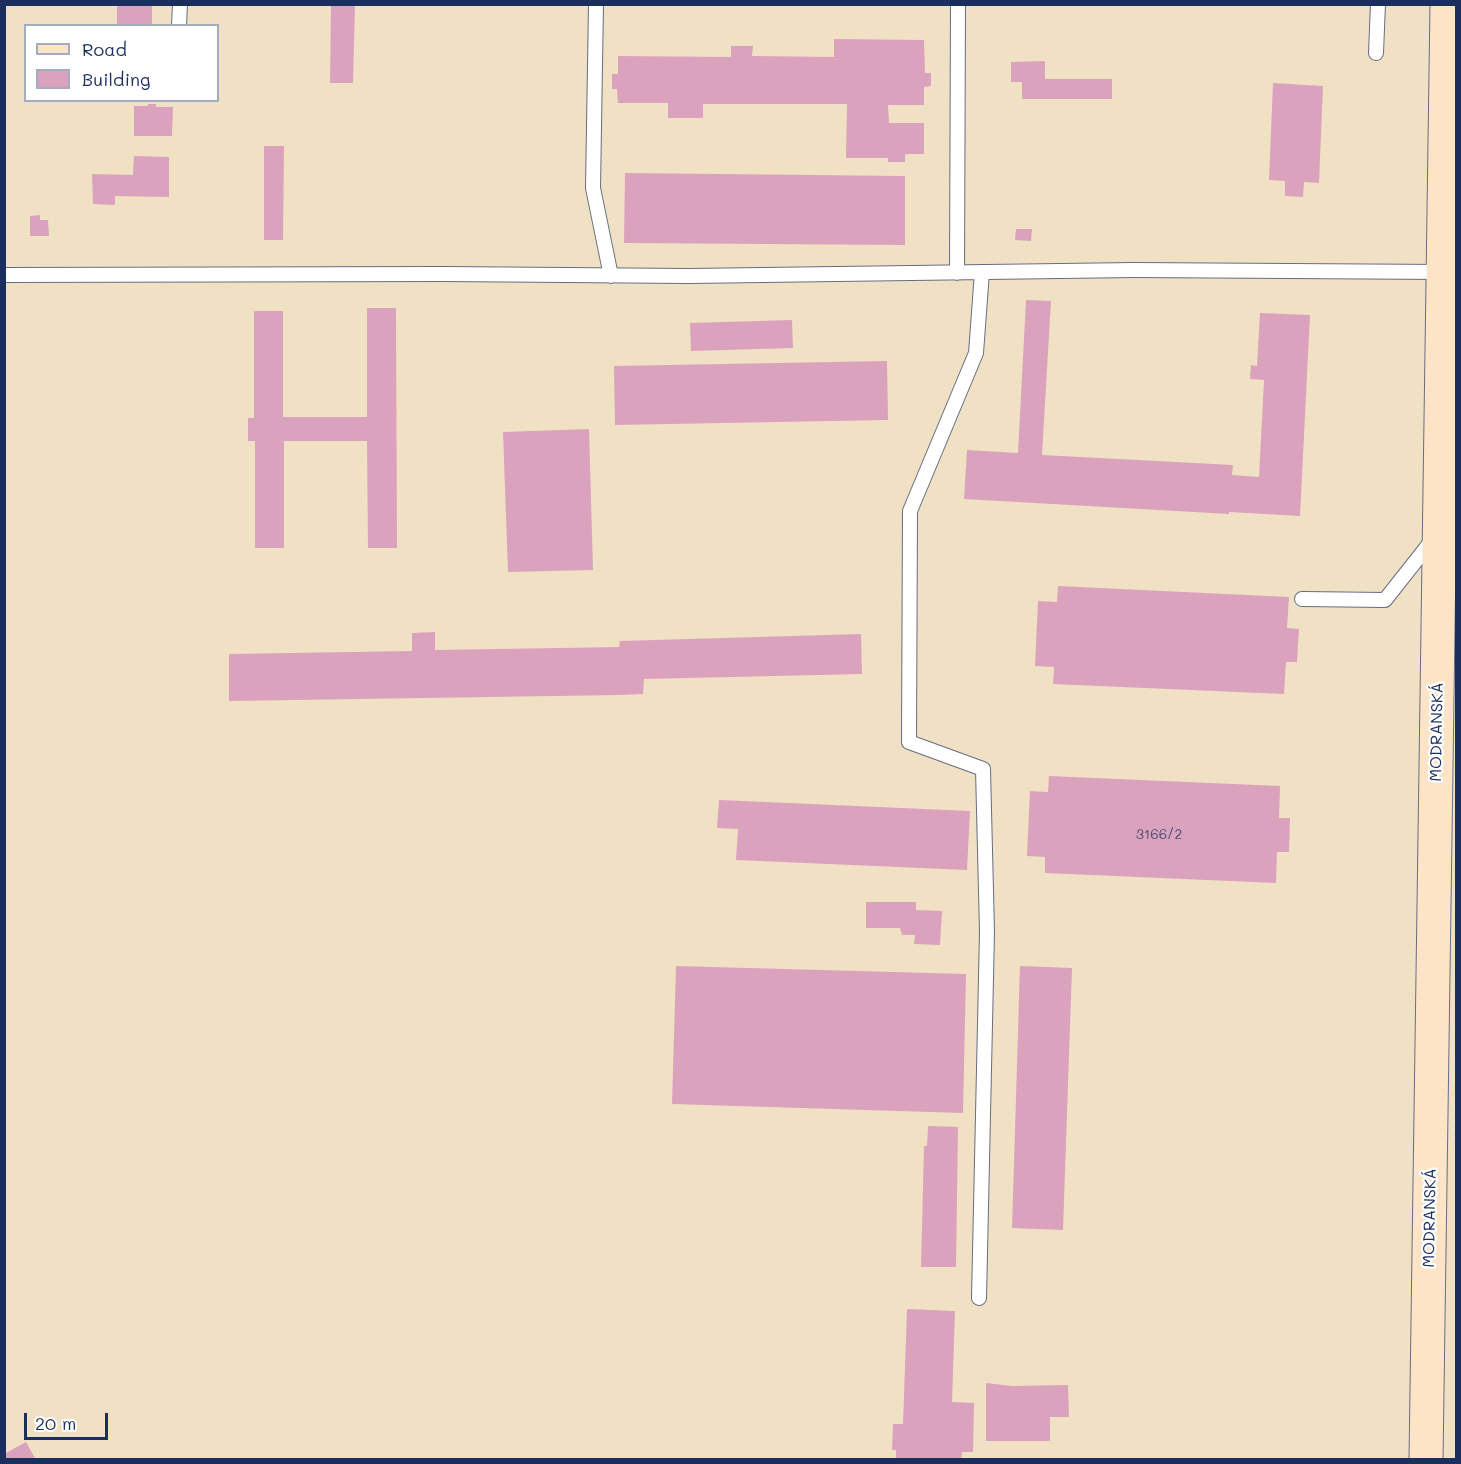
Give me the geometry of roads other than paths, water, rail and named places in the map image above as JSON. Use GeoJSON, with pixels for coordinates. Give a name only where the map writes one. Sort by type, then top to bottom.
{"type":"FeatureCollection","features":[{"type":"Feature","properties":{"kind":"main road","name":"MODRANSKÁ"},"geometry":{"type":"LineString","coordinates":[[1426,1460],[1448,521],[1450,273],[1447,4]]}},
{"type":"Feature","properties":{"kind":"lane"},"geometry":{"type":"LineString","coordinates":[[179,24],[180,4]]}},
{"type":"Feature","properties":{"kind":"lane"},"geometry":{"type":"LineString","coordinates":[[596,4],[593,188],[611,276]]}},
{"type":"Feature","properties":{"kind":"lane"},"geometry":{"type":"LineString","coordinates":[[957,273],[958,4]]}},
{"type":"Feature","properties":{"kind":"lane"},"geometry":{"type":"LineString","coordinates":[[1376,53],[1378,4]]}},
{"type":"Feature","properties":{"kind":"lane"},"geometry":{"type":"LineString","coordinates":[[4,275],[688,276],[1145,270],[1450,273]]}},
{"type":"Feature","properties":{"kind":"lane"},"geometry":{"type":"LineString","coordinates":[[979,1298],[987,932],[983,769],[909,742],[910,511],[976,353],[982,272]]}},
{"type":"Feature","properties":{"kind":"lane"},"geometry":{"type":"LineString","coordinates":[[1302,599],[1385,600],[1448,521]]}}]}
